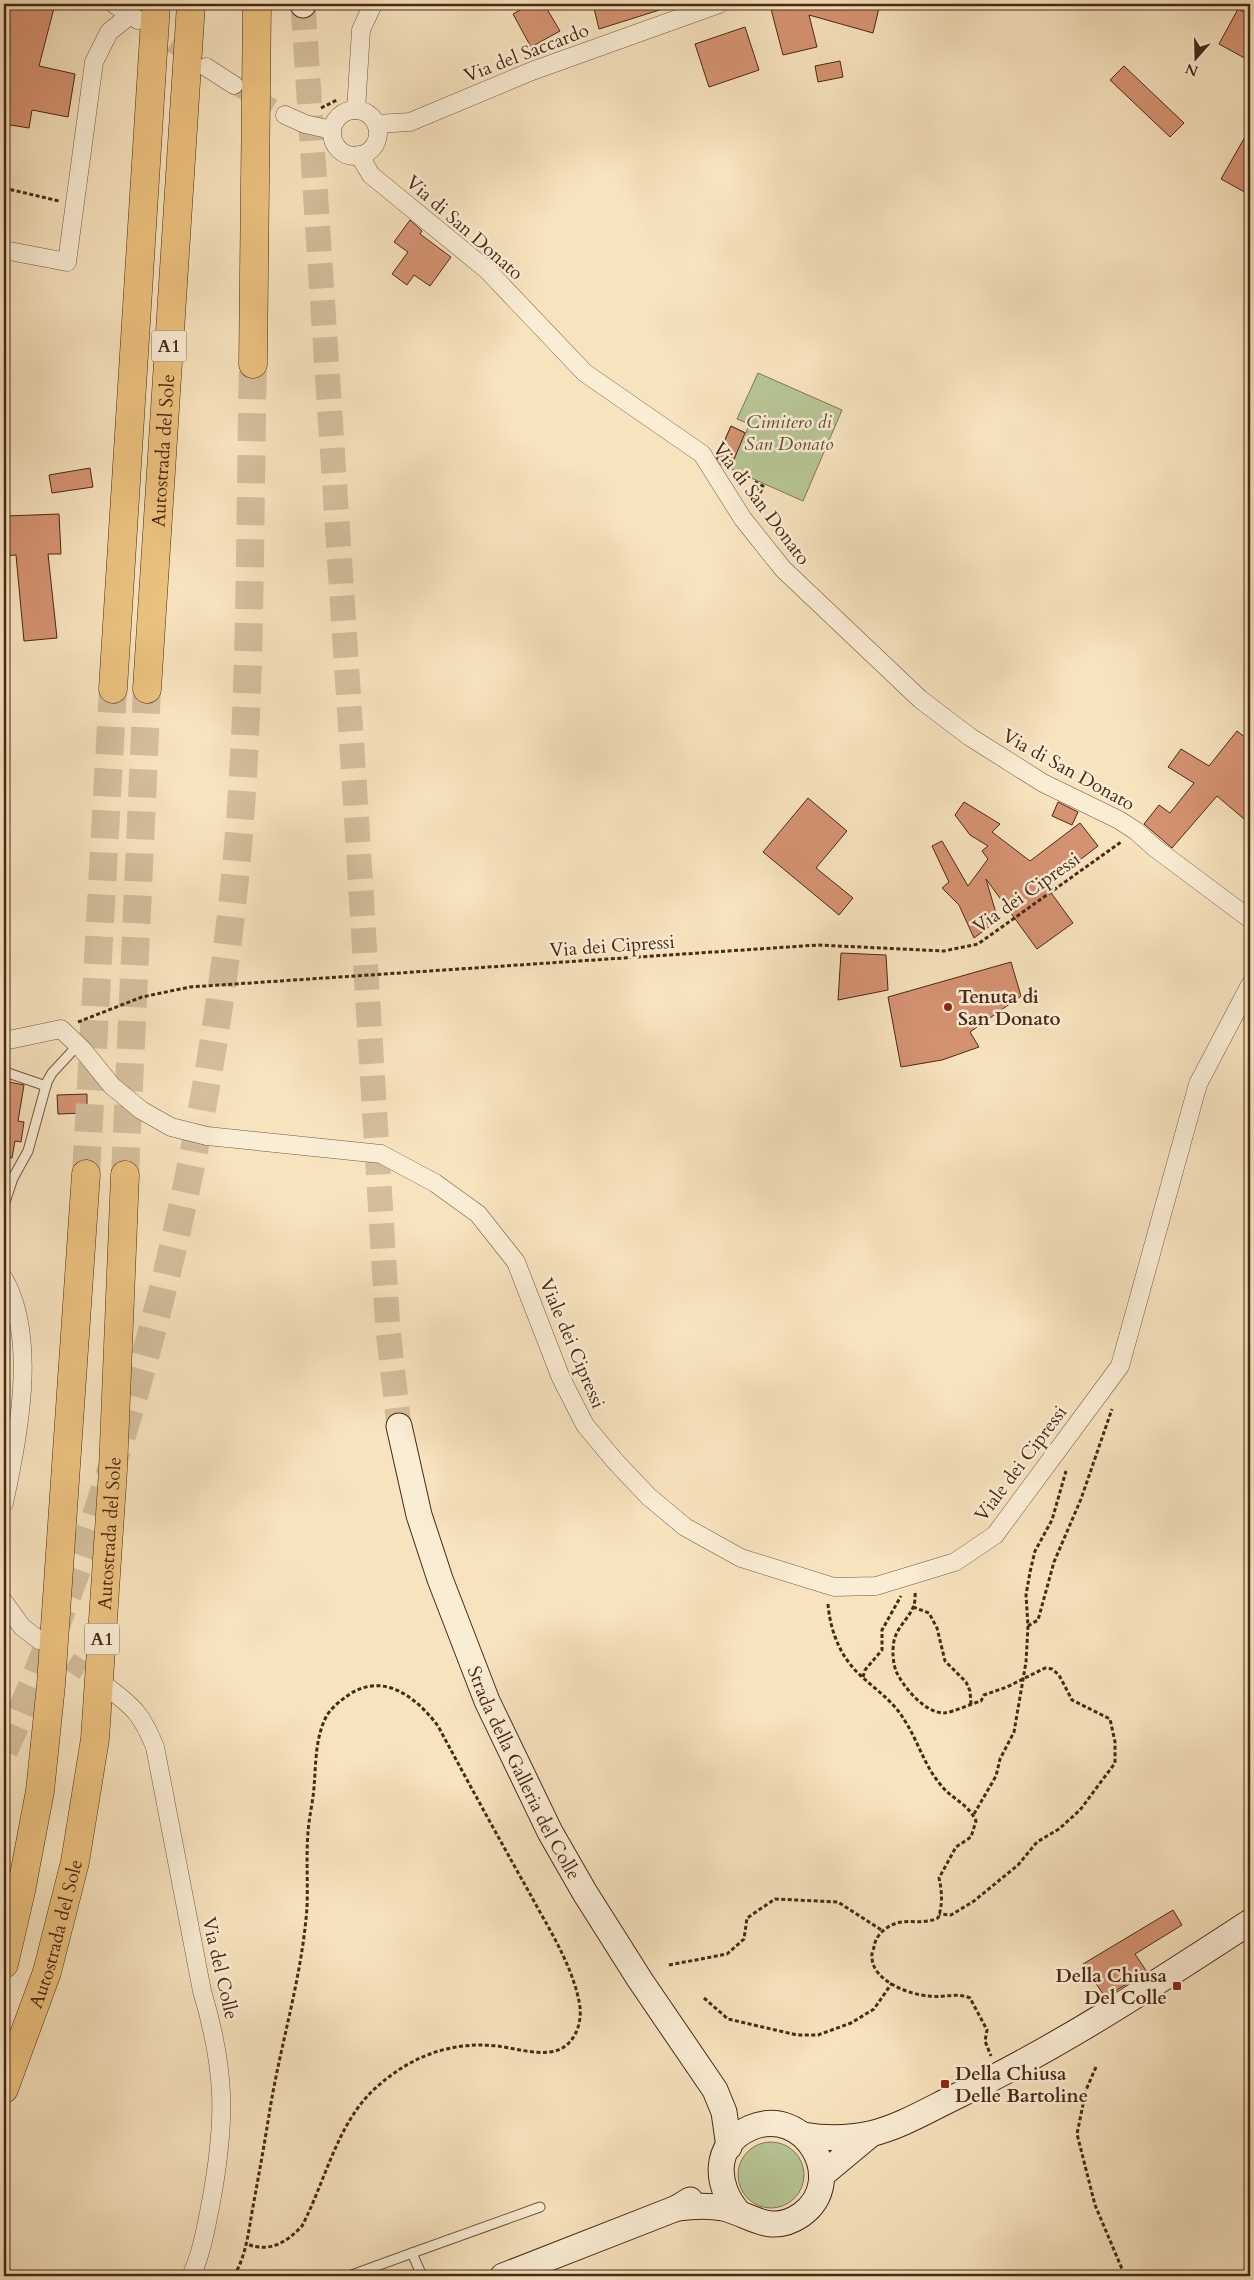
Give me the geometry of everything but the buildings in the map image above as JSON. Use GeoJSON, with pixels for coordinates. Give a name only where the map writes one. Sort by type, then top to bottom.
{"type":"FeatureCollection","features":[{"type":"Feature","properties":{"kind":"highway","name":"Autostrada del Sole"},"geometry":{"type":"LineString","coordinates":[[147,689],[191,4]]}},
{"type":"Feature","properties":{"kind":"highway"},"geometry":{"type":"LineString","coordinates":[[253,364],[257,4]]}},
{"type":"Feature","properties":{"kind":"highway","name":"Autostrada del Sole"},"geometry":{"type":"LineString","coordinates":[[113,689],[142,13]]}},
{"type":"Feature","properties":{"kind":"highway"},"geometry":{"type":"LineString","coordinates":[[4,1964],[21,1891],[40,1792],[46,1733],[86,1174]]}},
{"type":"Feature","properties":{"kind":"highway","name":"Autostrada del Sole"},"geometry":{"type":"LineString","coordinates":[[4,2089],[47,1972],[75,1862],[95,1739],[113,1470],[125,1175]]}},
{"type":"Feature","properties":{"kind":"main road","name":"Strada della Galleria del Colle"},"geometry":{"type":"LineString","coordinates":[[399,1426],[419,1515],[440,1579],[487,1701],[520,1772],[585,1893],[640,1980],[715,2090],[723,2108],[729,2147]]}},
{"type":"Feature","properties":{"kind":"main road"},"geometry":{"type":"LineString","coordinates":[[739,2213],[729,2202],[723,2190],[721,2176],[722,2161],[729,2147],[742,2133],[750,2128],[771,2124],[793,2129],[803,2135],[824,2139],[872,2134],[907,2120],[996,2078],[1146,1990],[1250,1922]]}},
{"type":"Feature","properties":{"kind":"main road","name":"Strada della Galleria del Colle"},"geometry":{"type":"LineString","coordinates":[[715,2090],[741,2110],[771,2124]]}},
{"type":"Feature","properties":{"kind":"main road"},"geometry":{"type":"LineString","coordinates":[[822,2175],[872,2134]]}},
{"type":"Feature","properties":{"kind":"main road"},"geometry":{"type":"LineString","coordinates":[[677,2208],[700,2206],[721,2208],[739,2213],[757,2223],[768,2224],[790,2221],[810,2206],[819,2190],[822,2175],[817,2153],[803,2135]]}},
{"type":"Feature","properties":{"kind":"main road"},"geometry":{"type":"LineString","coordinates":[[503,2276],[532,2271],[677,2208],[700,2194],[721,2176]]}},
{"type":"Feature","properties":{"kind":"street"},"geometry":{"type":"LineString","coordinates":[[114,4],[142,13]]}},
{"type":"Feature","properties":{"kind":"street"},"geometry":{"type":"LineString","coordinates":[[356,110],[361,30],[373,4]]}},
{"type":"Feature","properties":{"kind":"street","name":"Via del Saccardo"},"geometry":{"type":"LineString","coordinates":[[376,124],[410,122],[532,71],[719,4]]}},
{"type":"Feature","properties":{"kind":"street"},"geometry":{"type":"LineString","coordinates":[[4,250],[67,262],[94,62],[109,32],[142,13]]}},
{"type":"Feature","properties":{"kind":"street"},"geometry":{"type":"LineString","coordinates":[[206,67],[234,85]]}},
{"type":"Feature","properties":{"kind":"street"},"geometry":{"type":"LineString","coordinates":[[356,110],[368,114],[376,124],[375,143],[366,153],[359,155],[348,154],[341,151],[336,145],[332,130],[334,124],[343,114],[356,110]]}},
{"type":"Feature","properties":{"kind":"street"},"geometry":{"type":"LineString","coordinates":[[285,115],[305,124],[332,130]]}},
{"type":"Feature","properties":{"kind":"street","name":"Via di San Donato"},"geometry":{"type":"LineString","coordinates":[[359,155],[371,175],[487,270],[586,373],[702,454],[743,519],[783,569],[920,700],[970,737],[1043,783],[1119,820],[1136,831],[1155,848],[1250,919]]}},
{"type":"Feature","properties":{"kind":"street","name":"Viale dei Cipressi"},"geometry":{"type":"LineString","coordinates":[[61,1029],[78,1045],[112,1086],[141,1110],[171,1127],[207,1136],[381,1154],[435,1183],[478,1214],[516,1262],[561,1378],[585,1424],[614,1462],[648,1496],[685,1527],[741,1558],[828,1586],[876,1586],[955,1562],[995,1535],[1120,1366],[1198,1084],[1250,985]]}},
{"type":"Feature","properties":{"kind":"street"},"geometry":{"type":"LineString","coordinates":[[4,1041],[61,1029]]}},
{"type":"Feature","properties":{"kind":"street"},"geometry":{"type":"LineString","coordinates":[[4,1279],[21,1344],[21,1384],[13,1460],[4,1503]]}},
{"type":"Feature","properties":{"kind":"street"},"geometry":{"type":"LineString","coordinates":[[4,1602],[22,1627],[39,1640]]}},
{"type":"Feature","properties":{"kind":"street","name":"Via del Colle"},"geometry":{"type":"LineString","coordinates":[[107,1687],[126,1702],[144,1721],[155,1747],[202,1991],[213,2029],[220,2067],[223,2106],[220,2149],[206,2230],[197,2264],[191,2276]]}},
{"type":"Feature","properties":{"kind":"lane"},"geometry":{"type":"LineString","coordinates":[[4,1205],[13,1178],[28,1151],[46,1086],[52,1073],[78,1045]]}},
{"type":"Feature","properties":{"kind":"lane"},"geometry":{"type":"LineString","coordinates":[[8,1072],[46,1086]]}},
{"type":"Feature","properties":{"kind":"lane"},"geometry":{"type":"LineString","coordinates":[[349,2276],[540,2207]]}},
{"type":"Feature","properties":{"kind":"lane"},"geometry":{"type":"LineString","coordinates":[[412,2253],[422,2276]]}},
{"type":"Feature","properties":{"kind":"path"},"geometry":{"type":"LineString","coordinates":[[285,115],[312,112],[336,102],[339,98]]}},
{"type":"Feature","properties":{"kind":"path"},"geometry":{"type":"LineString","coordinates":[[4,188],[76,206]]}},
{"type":"Feature","properties":{"kind":"path","name":"Via dei Cipressi"},"geometry":{"type":"LineString","coordinates":[[61,1029],[142,998],[190,987],[818,945],[944,951],[978,944],[1136,831]]}},
{"type":"Feature","properties":{"kind":"path"},"geometry":{"type":"LineString","coordinates":[[1028,1626],[1038,1620],[1054,1562],[1080,1499],[1113,1406]]}},
{"type":"Feature","properties":{"kind":"path"},"geometry":{"type":"LineString","coordinates":[[974,1815],[996,1776],[1000,1759],[1014,1732],[1023,1679],[1028,1626],[1026,1595],[1035,1551],[1052,1520],[1071,1456],[1062,1445]]}},
{"type":"Feature","properties":{"kind":"path"},"geometry":{"type":"LineString","coordinates":[[863,1677],[865,1670],[882,1650],[882,1630],[901,1597],[907,1577]]}},
{"type":"Feature","properties":{"kind":"path"},"geometry":{"type":"LineString","coordinates":[[907,1577],[916,1601],[894,1640],[893,1655],[895,1669],[919,1700],[935,1712],[954,1712],[964,1705],[981,1701],[984,1695],[1045,1668],[1052,1669],[1058,1675],[1072,1700],[1110,1719],[1115,1742],[1115,1763],[1080,1810],[1059,1829],[1037,1842],[1018,1865],[958,1912],[951,1915],[939,1914]]}},
{"type":"Feature","properties":{"kind":"path"},"geometry":{"type":"LineString","coordinates":[[828,1586],[829,1620],[835,1638],[847,1660],[894,1705],[906,1722],[923,1758],[941,1786],[971,1809],[976,1821],[971,1837],[956,1847],[939,1878],[942,1889],[938,1918],[927,1923],[904,1922],[891,1925],[882,1931],[874,1942],[871,1959],[878,1974],[892,1984],[913,1993],[929,1996],[959,1994],[970,1998],[987,2030],[985,2041],[991,2052],[991,2063]]}},
{"type":"Feature","properties":{"kind":"path"},"geometry":{"type":"LineString","coordinates":[[913,1607],[929,1613],[937,1628],[944,1661],[966,1682],[970,1691],[971,1704]]}},
{"type":"Feature","properties":{"kind":"path"},"geometry":{"type":"LineString","coordinates":[[234,2276],[242,2262],[247,2244],[269,2114],[300,1966],[307,1907],[308,1831],[314,1789],[316,1752],[326,1716],[338,1702],[355,1690],[372,1686],[391,1686],[408,1694],[419,1703],[438,1726],[552,1934],[574,1978],[580,2003],[576,2033],[566,2046],[549,2052],[495,2046],[456,2046],[420,2057],[378,2085],[352,2116],[302,2226],[289,2240],[272,2248],[256,2248],[247,2244]]}},
{"type":"Feature","properties":{"kind":"path"},"geometry":{"type":"LineString","coordinates":[[670,1965],[727,1954],[744,1939],[747,1918],[776,1899],[838,1902],[882,1931]]}},
{"type":"Feature","properties":{"kind":"path"},"geometry":{"type":"LineString","coordinates":[[704,1998],[728,2019],[797,2035],[818,2035],[851,2023],[874,2008],[892,1984]]}},
{"type":"Feature","properties":{"kind":"path"},"geometry":{"type":"LineString","coordinates":[[1096,2067],[1086,2090],[1077,2134],[1095,2205],[1125,2276]]}},
{"type":"Feature","properties":{"kind":"green space","name":"Cimitero di San Donato"},"geometry":{"type":"Polygon","coordinates":[[[758,373],[842,410],[803,501],[715,462],[731,426],[746,433],[749,424],[737,419],[758,373]]]}},
{"type":"Feature","properties":{"kind":"green space"},"geometry":{"type":"Polygon","coordinates":[[[771,2142],[784,2145],[794,2152],[801,2162],[804,2175],[801,2188],[794,2198],[784,2205],[771,2208],[758,2205],[748,2198],[741,2188],[738,2175],[741,2162],[748,2152],[758,2145],[771,2142]]]}},
{"type":"Feature","properties":{"kind":"tunnel"},"geometry":{"type":"LineString","coordinates":[[303,5],[388,1330],[399,1426]]}},
{"type":"Feature","properties":{"kind":"tunnel"},"geometry":{"type":"LineString","coordinates":[[149,28],[194,58]]}},
{"type":"Feature","properties":{"kind":"tunnel"},"geometry":{"type":"LineString","coordinates":[[234,85],[285,115]]}},
{"type":"Feature","properties":{"kind":"tunnel"},"geometry":{"type":"LineString","coordinates":[[4,1751],[48,1646],[88,1540],[123,1432],[154,1324],[181,1214],[203,1103],[221,991],[235,878],[240,814],[249,621],[253,364]]}},
{"type":"Feature","properties":{"kind":"tunnel"},"geometry":{"type":"LineString","coordinates":[[86,1174],[113,689]]}},
{"type":"Feature","properties":{"kind":"tunnel"},"geometry":{"type":"LineString","coordinates":[[125,1175],[147,689]]}},
{"type":"Feature","properties":{"kind":"tunnel"},"geometry":{"type":"LineString","coordinates":[[47,1646],[104,1685]]}},
{"type":"Feature","properties":{"kind":"place","name":"Tenuta di San Donato"},"geometry":{"type":"Point","coordinates":[948,1007]}},
{"type":"Feature","properties":{"kind":"place","name":"Della Chiusa Del Colle"},"geometry":{"type":"Point","coordinates":[1177,1986]}},
{"type":"Feature","properties":{"kind":"place","name":"Della Chiusa Delle Bartoline"},"geometry":{"type":"Point","coordinates":[945,2084]}}]}
